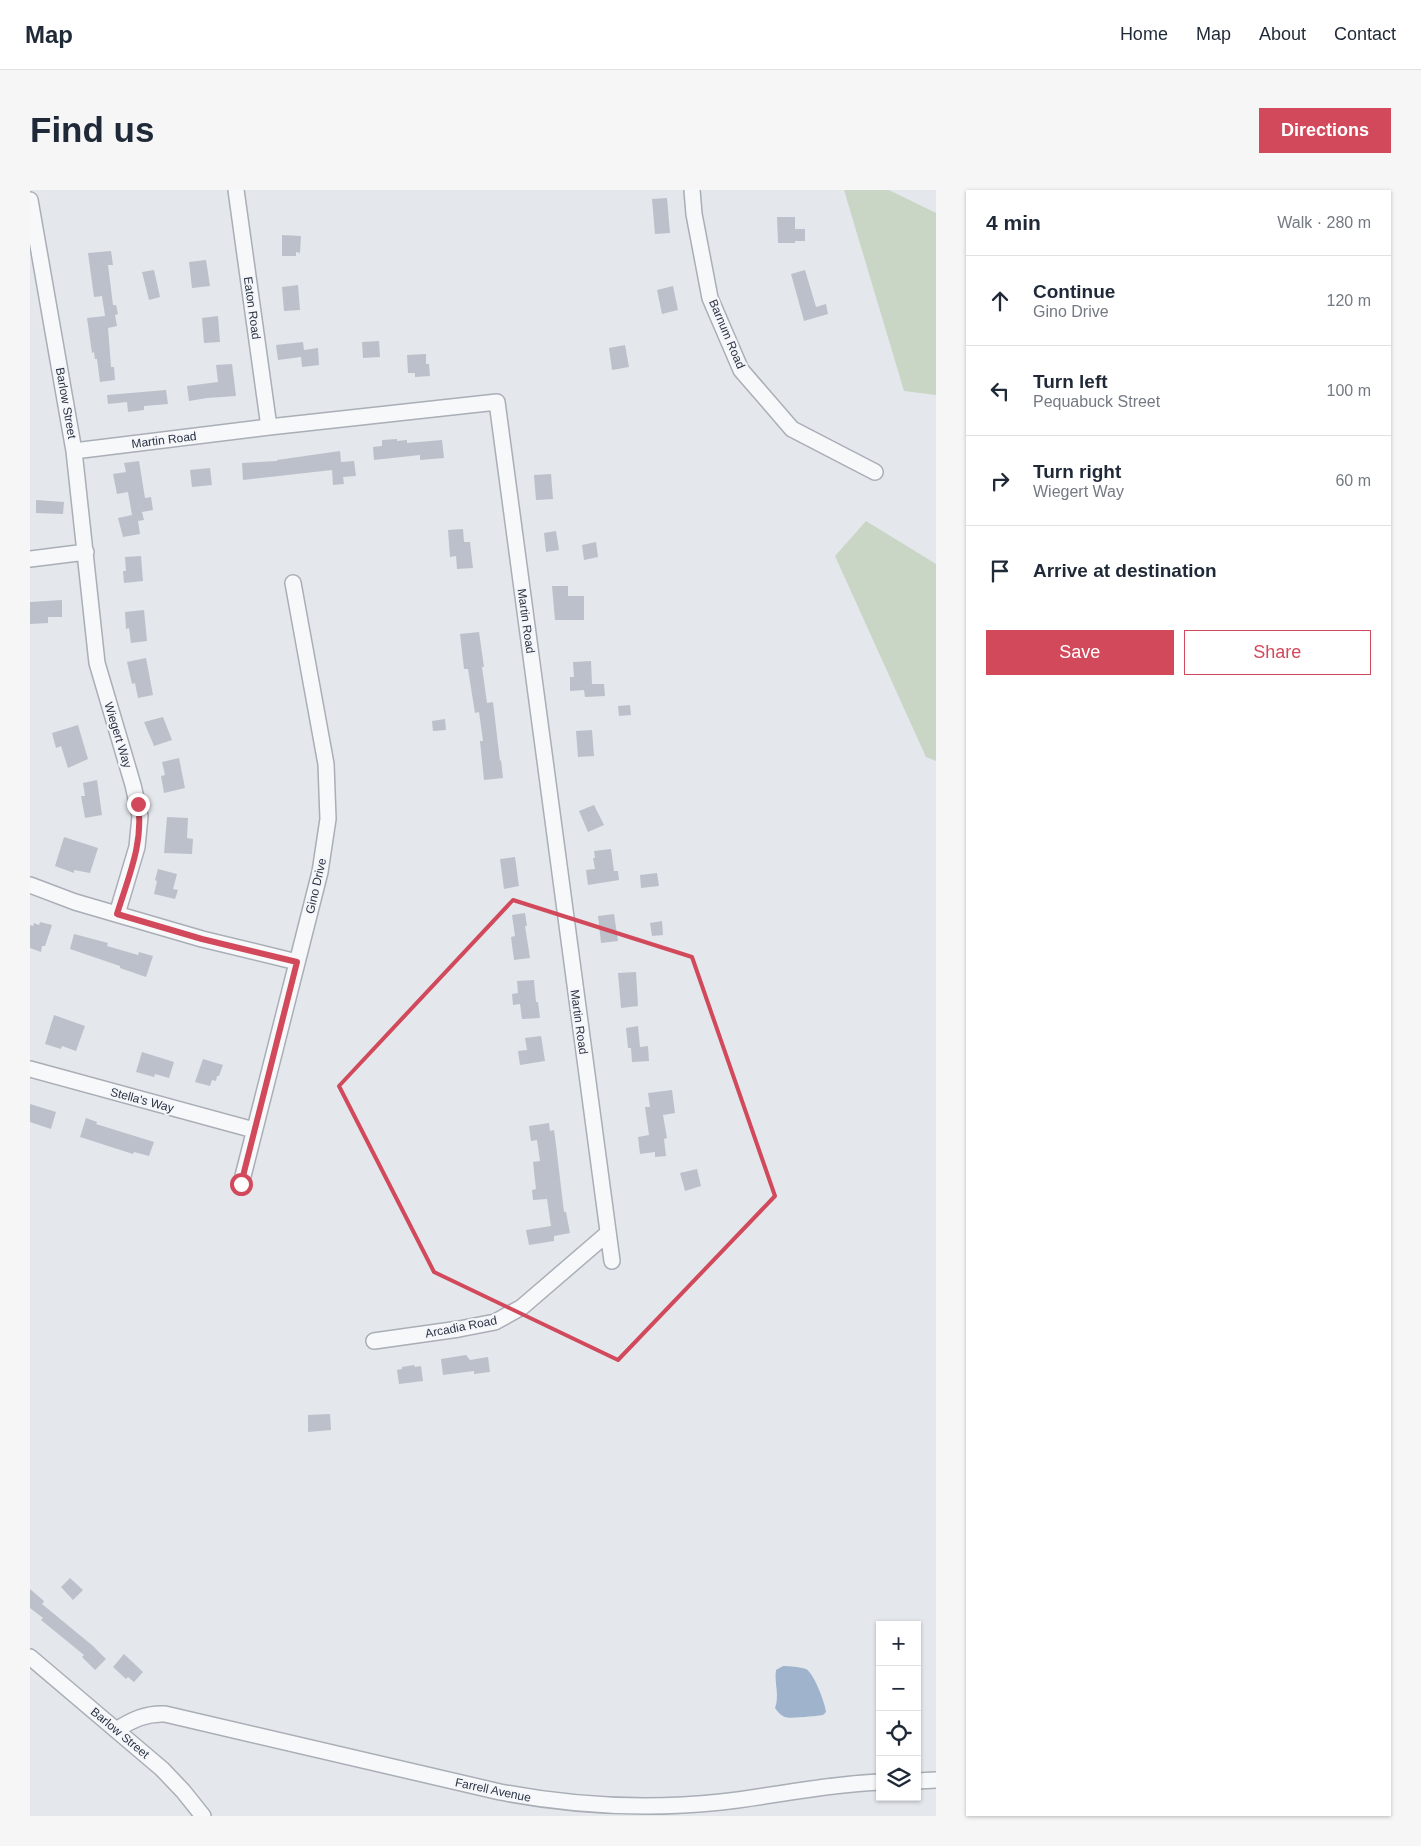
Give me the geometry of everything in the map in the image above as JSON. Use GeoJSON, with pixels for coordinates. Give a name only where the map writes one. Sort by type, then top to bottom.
{"type":"FeatureCollection","features":[{"type":"Feature","properties":{"kind":"street","name":"Eaton Road"},"geometry":{"type":"LineString","coordinates":[[236,190],[269,427]]}},
{"type":"Feature","properties":{"kind":"street","name":"Barnum Road"},"geometry":{"type":"LineString","coordinates":[[692,190],[694,214],[710,298],[741,370],[792,429],[875,472]]}},
{"type":"Feature","properties":{"kind":"street","name":"Barlow Street"},"geometry":{"type":"LineString","coordinates":[[30,200],[74,451],[86,552]]}},
{"type":"Feature","properties":{"kind":"street","name":"Martin Road"},"geometry":{"type":"LineString","coordinates":[[74,451],[497,402],[612,1261]]}},
{"type":"Feature","properties":{"kind":"street"},"geometry":{"type":"LineString","coordinates":[[30,559],[86,552]]}},
{"type":"Feature","properties":{"kind":"street","name":"Wiegert Way"},"geometry":{"type":"LineString","coordinates":[[86,552],[97,663],[133,785],[140,816],[137,847],[117,914]]}},
{"type":"Feature","properties":{"kind":"street","name":"Gino Drive"},"geometry":{"type":"LineString","coordinates":[[241,1184],[320,872],[328,820],[326,764],[293,583]]}},
{"type":"Feature","properties":{"kind":"street"},"geometry":{"type":"LineString","coordinates":[[30,885],[75,902],[202,939],[297,962]]}},
{"type":"Feature","properties":{"kind":"street","name":"Stella's Way"},"geometry":{"type":"LineString","coordinates":[[30,1070],[254,1130]]}},
{"type":"Feature","properties":{"kind":"street","name":"Arcadia Road"},"geometry":{"type":"LineString","coordinates":[[374,1341],[495,1322],[522,1306],[608,1233]]}},
{"type":"Feature","properties":{"kind":"street","name":"Barlow Street"},"geometry":{"type":"LineString","coordinates":[[30,1657],[162,1769],[202,1816]]}},
{"type":"Feature","properties":{"kind":"street","name":"Farrell Avenue"},"geometry":{"type":"LineString","coordinates":[[116,1730],[138,1718],[151,1714],[165,1714],[500,1792],[592,1805],[691,1805],[876,1782]]}},
{"type":"Feature","properties":{"kind":"street"},"geometry":{"type":"LineString","coordinates":[[921,1781],[936,1780]]}},
{"type":"Feature","properties":{"kind":"highlighted area"},"geometry":{"type":"Polygon","coordinates":[[[513,900],[692,957],[775,1196],[618,1360],[434,1272],[339,1086],[513,900]]]}},
{"type":"Feature","properties":{"kind":"green space"},"geometry":{"type":"Polygon","coordinates":[[[844,190],[889,190],[936,213],[936,395],[904,391],[844,190]]]}},
{"type":"Feature","properties":{"kind":"green space"},"geometry":{"type":"Polygon","coordinates":[[[866,521],[936,564],[936,761],[926,757],[835,556],[866,521]]]}},
{"type":"Feature","properties":{"kind":"water"},"geometry":{"type":"Polygon","coordinates":[[[783,1666],[806,1669],[809,1672],[816,1682],[824,1702],[826,1712],[823,1715],[788,1718],[777,1711],[775,1708],[777,1699],[776,1670],[783,1666]]]}},
{"type":"Feature","properties":{"kind":"building"},"geometry":{"type":"Polygon","coordinates":[[[667,198],[670,233],[655,234],[652,199],[667,198]]]}},
{"type":"Feature","properties":{"kind":"building"},"geometry":{"type":"Polygon","coordinates":[[[777,217],[795,217],[795,229],[805,229],[805,241],[778,243],[777,217]]]}},
{"type":"Feature","properties":{"kind":"building"},"geometry":{"type":"Polygon","coordinates":[[[282,235],[301,236],[300,253],[296,252],[296,256],[282,256],[282,235]]]}},
{"type":"Feature","properties":{"kind":"building"},"geometry":{"type":"Polygon","coordinates":[[[111,251],[113,265],[108,265],[113,305],[116,305],[118,314],[115,315],[117,326],[108,328],[111,367],[114,367],[115,380],[100,382],[97,359],[95,359],[94,352],[92,353],[87,318],[105,316],[102,296],[94,297],[88,253],[111,251]]]}},
{"type":"Feature","properties":{"kind":"building"},"geometry":{"type":"Polygon","coordinates":[[[206,260],[210,286],[192,288],[189,262],[206,260]]]}},
{"type":"Feature","properties":{"kind":"building"},"geometry":{"type":"Polygon","coordinates":[[[154,270],[160,297],[149,300],[142,272],[154,270]]]}},
{"type":"Feature","properties":{"kind":"building"},"geometry":{"type":"Polygon","coordinates":[[[805,270],[816,307],[826,304],[828,314],[804,321],[791,274],[805,270]]]}},
{"type":"Feature","properties":{"kind":"building"},"geometry":{"type":"Polygon","coordinates":[[[298,285],[300,310],[284,311],[282,287],[298,285]]]}},
{"type":"Feature","properties":{"kind":"building"},"geometry":{"type":"Polygon","coordinates":[[[673,286],[678,310],[662,314],[657,290],[673,286]]]}},
{"type":"Feature","properties":{"kind":"building"},"geometry":{"type":"Polygon","coordinates":[[[218,316],[220,342],[204,343],[202,318],[218,316]]]}},
{"type":"Feature","properties":{"kind":"building"},"geometry":{"type":"Polygon","coordinates":[[[379,341],[380,357],[363,358],[362,342],[379,341]]]}},
{"type":"Feature","properties":{"kind":"building"},"geometry":{"type":"Polygon","coordinates":[[[303,342],[304,350],[318,348],[319,365],[302,367],[301,357],[278,360],[276,345],[303,342]]]}},
{"type":"Feature","properties":{"kind":"building"},"geometry":{"type":"Polygon","coordinates":[[[625,345],[629,367],[612,370],[609,348],[625,345]]]}},
{"type":"Feature","properties":{"kind":"building"},"geometry":{"type":"Polygon","coordinates":[[[426,354],[426,364],[429,364],[430,376],[415,377],[415,373],[408,373],[407,355],[426,354]]]}},
{"type":"Feature","properties":{"kind":"building"},"geometry":{"type":"Polygon","coordinates":[[[232,364],[236,396],[189,401],[187,386],[218,382],[216,365],[232,364]]]}},
{"type":"Feature","properties":{"kind":"building"},"geometry":{"type":"Polygon","coordinates":[[[166,390],[168,404],[144,406],[144,410],[128,412],[127,402],[108,404],[107,395],[166,390]]]}},
{"type":"Feature","properties":{"kind":"building"},"geometry":{"type":"Polygon","coordinates":[[[397,439],[397,441],[407,440],[407,443],[442,440],[444,458],[420,460],[420,455],[374,460],[373,447],[382,446],[382,440],[397,439]]]}},
{"type":"Feature","properties":{"kind":"building"},"geometry":{"type":"Polygon","coordinates":[[[340,451],[341,462],[354,461],[356,476],[343,477],[344,484],[333,485],[332,470],[243,480],[242,463],[277,461],[340,451]]]}},
{"type":"Feature","properties":{"kind":"building"},"geometry":{"type":"Polygon","coordinates":[[[139,461],[145,498],[151,497],[153,510],[142,512],[144,520],[138,521],[140,534],[123,537],[118,518],[132,515],[128,492],[117,494],[113,474],[126,472],[124,463],[139,461]]]}},
{"type":"Feature","properties":{"kind":"building"},"geometry":{"type":"Polygon","coordinates":[[[210,468],[212,485],[192,487],[190,470],[210,468]]]}},
{"type":"Feature","properties":{"kind":"building"},"geometry":{"type":"Polygon","coordinates":[[[551,474],[553,499],[536,500],[534,475],[551,474]]]}},
{"type":"Feature","properties":{"kind":"building"},"geometry":{"type":"Polygon","coordinates":[[[36,500],[64,502],[63,514],[36,513],[36,500]]]}},
{"type":"Feature","properties":{"kind":"building"},"geometry":{"type":"Polygon","coordinates":[[[463,529],[464,542],[470,542],[473,568],[457,569],[456,556],[450,557],[448,530],[463,529]]]}},
{"type":"Feature","properties":{"kind":"building"},"geometry":{"type":"Polygon","coordinates":[[[556,531],[559,550],[546,552],[544,533],[556,531]]]}},
{"type":"Feature","properties":{"kind":"building"},"geometry":{"type":"Polygon","coordinates":[[[596,542],[598,557],[584,560],[582,545],[596,542]]]}},
{"type":"Feature","properties":{"kind":"building"},"geometry":{"type":"Polygon","coordinates":[[[141,556],[143,581],[124,583],[123,571],[126,571],[125,557],[141,556]]]}},
{"type":"Feature","properties":{"kind":"building"},"geometry":{"type":"Polygon","coordinates":[[[552,586],[568,586],[568,596],[584,596],[584,620],[555,620],[552,586]]]}},
{"type":"Feature","properties":{"kind":"building"},"geometry":{"type":"Polygon","coordinates":[[[62,600],[62,617],[48,617],[48,623],[30,624],[30,602],[62,600]]]}},
{"type":"Feature","properties":{"kind":"building"},"geometry":{"type":"Polygon","coordinates":[[[144,610],[147,641],[131,643],[129,628],[126,629],[125,612],[144,610]]]}},
{"type":"Feature","properties":{"kind":"building"},"geometry":{"type":"Polygon","coordinates":[[[479,632],[487,703],[493,702],[503,778],[484,780],[480,741],[483,741],[479,712],[475,713],[468,669],[464,669],[460,634],[479,632]]]}},
{"type":"Feature","properties":{"kind":"building"},"geometry":{"type":"Polygon","coordinates":[[[146,658],[153,695],[138,698],[135,683],[132,684],[127,662],[146,658]]]}},
{"type":"Feature","properties":{"kind":"building"},"geometry":{"type":"Polygon","coordinates":[[[591,661],[592,684],[604,684],[605,696],[585,697],[584,690],[570,691],[570,677],[574,677],[573,662],[591,661]]]}},
{"type":"Feature","properties":{"kind":"building"},"geometry":{"type":"Polygon","coordinates":[[[630,705],[631,715],[619,716],[618,706],[630,705]]]}},
{"type":"Feature","properties":{"kind":"building"},"geometry":{"type":"Polygon","coordinates":[[[163,717],[172,740],[154,746],[144,722],[163,717]]]}},
{"type":"Feature","properties":{"kind":"building"},"geometry":{"type":"Polygon","coordinates":[[[445,719],[446,730],[433,731],[432,721],[445,719]]]}},
{"type":"Feature","properties":{"kind":"building"},"geometry":{"type":"Polygon","coordinates":[[[78,725],[88,759],[68,768],[61,746],[56,748],[52,733],[78,725]]]}},
{"type":"Feature","properties":{"kind":"building"},"geometry":{"type":"Polygon","coordinates":[[[592,730],[594,756],[578,757],[576,731],[592,730]]]}},
{"type":"Feature","properties":{"kind":"building"},"geometry":{"type":"Polygon","coordinates":[[[179,758],[185,788],[164,793],[161,776],[165,775],[162,762],[179,758]]]}},
{"type":"Feature","properties":{"kind":"building"},"geometry":{"type":"Polygon","coordinates":[[[97,780],[102,815],[85,818],[81,796],[85,796],[83,783],[97,780]]]}},
{"type":"Feature","properties":{"kind":"building"},"geometry":{"type":"Polygon","coordinates":[[[594,805],[604,825],[588,832],[579,811],[594,805]]]}},
{"type":"Feature","properties":{"kind":"building"},"geometry":{"type":"Polygon","coordinates":[[[167,817],[188,818],[187,838],[193,839],[192,854],[164,853],[167,817]]]}},
{"type":"Feature","properties":{"kind":"building"},"geometry":{"type":"Polygon","coordinates":[[[64,837],[98,848],[90,873],[74,870],[74,873],[55,866],[64,837]]]}},
{"type":"Feature","properties":{"kind":"building"},"geometry":{"type":"Polygon","coordinates":[[[611,849],[614,871],[618,871],[619,880],[588,885],[586,870],[595,869],[594,851],[611,849]]]}},
{"type":"Feature","properties":{"kind":"building"},"geometry":{"type":"Polygon","coordinates":[[[515,857],[519,886],[504,889],[500,859],[515,857]]]}},
{"type":"Feature","properties":{"kind":"building"},"geometry":{"type":"Polygon","coordinates":[[[158,869],[177,874],[173,889],[178,890],[175,899],[154,894],[158,869]]]}},
{"type":"Feature","properties":{"kind":"building"},"geometry":{"type":"Polygon","coordinates":[[[657,873],[659,886],[641,888],[640,875],[657,873]]]}},
{"type":"Feature","properties":{"kind":"building"},"geometry":{"type":"Polygon","coordinates":[[[525,913],[530,958],[514,960],[511,937],[515,936],[512,915],[525,913]]]}},
{"type":"Feature","properties":{"kind":"building"},"geometry":{"type":"Polygon","coordinates":[[[614,914],[618,941],[601,943],[598,916],[614,914]]]}},
{"type":"Feature","properties":{"kind":"building"},"geometry":{"type":"Polygon","coordinates":[[[662,921],[663,935],[652,936],[650,923],[662,921]]]}},
{"type":"Feature","properties":{"kind":"building"},"geometry":{"type":"Polygon","coordinates":[[[40,922],[52,925],[41,952],[30,948],[30,925],[33,926],[34,923],[39,925],[40,922]]]}},
{"type":"Feature","properties":{"kind":"building"},"geometry":{"type":"Polygon","coordinates":[[[74,934],[108,943],[107,946],[138,955],[139,952],[153,956],[146,977],[70,949],[74,934]]]}},
{"type":"Feature","properties":{"kind":"building"},"geometry":{"type":"Polygon","coordinates":[[[636,972],[638,1006],[621,1008],[618,973],[636,972]]]}},
{"type":"Feature","properties":{"kind":"building"},"geometry":{"type":"Polygon","coordinates":[[[534,980],[540,1018],[522,1019],[520,1004],[513,1005],[512,994],[518,993],[517,981],[534,980]]]}},
{"type":"Feature","properties":{"kind":"building"},"geometry":{"type":"Polygon","coordinates":[[[54,1015],[85,1026],[76,1051],[62,1046],[61,1049],[45,1044],[54,1015]]]}},
{"type":"Feature","properties":{"kind":"building"},"geometry":{"type":"Polygon","coordinates":[[[638,1026],[640,1047],[648,1046],[649,1061],[632,1062],[631,1048],[628,1048],[626,1028],[638,1026]]]}},
{"type":"Feature","properties":{"kind":"building"},"geometry":{"type":"Polygon","coordinates":[[[541,1036],[545,1061],[520,1065],[518,1051],[527,1050],[525,1038],[541,1036]]]}},
{"type":"Feature","properties":{"kind":"building"},"geometry":{"type":"Polygon","coordinates":[[[142,1052],[174,1062],[169,1078],[155,1074],[154,1077],[136,1072],[142,1052]]]}},
{"type":"Feature","properties":{"kind":"building"},"geometry":{"type":"Polygon","coordinates":[[[203,1059],[223,1065],[216,1081],[212,1080],[210,1086],[195,1082],[203,1059]]]}},
{"type":"Feature","properties":{"kind":"building"},"geometry":{"type":"Polygon","coordinates":[[[672,1090],[675,1113],[663,1115],[667,1138],[664,1139],[666,1156],[655,1157],[655,1152],[640,1154],[638,1137],[649,1135],[645,1107],[650,1107],[648,1093],[672,1090]]]}},
{"type":"Feature","properties":{"kind":"building"},"geometry":{"type":"Polygon","coordinates":[[[30,1104],[56,1112],[51,1129],[30,1122],[30,1104]]]}},
{"type":"Feature","properties":{"kind":"building"},"geometry":{"type":"Polygon","coordinates":[[[86,1118],[97,1122],[96,1124],[154,1142],[149,1156],[134,1152],[133,1154],[80,1137],[86,1118]]]}},
{"type":"Feature","properties":{"kind":"building"},"geometry":{"type":"Polygon","coordinates":[[[549,1123],[550,1131],[554,1130],[564,1212],[566,1212],[570,1233],[554,1236],[554,1241],[529,1245],[526,1230],[551,1226],[547,1199],[533,1200],[532,1190],[536,1189],[533,1162],[540,1161],[537,1140],[531,1141],[529,1126],[549,1123]]]}},
{"type":"Feature","properties":{"kind":"building"},"geometry":{"type":"Polygon","coordinates":[[[697,1169],[701,1186],[685,1191],[680,1173],[697,1169]]]}},
{"type":"Feature","properties":{"kind":"building"},"geometry":{"type":"Polygon","coordinates":[[[466,1355],[470,1360],[488,1357],[490,1372],[474,1374],[474,1371],[443,1375],[441,1359],[466,1355]]]}},
{"type":"Feature","properties":{"kind":"building"},"geometry":{"type":"Polygon","coordinates":[[[414,1365],[415,1367],[421,1366],[423,1381],[399,1384],[397,1370],[414,1365]]]}},
{"type":"Feature","properties":{"kind":"building"},"geometry":{"type":"Polygon","coordinates":[[[330,1414],[331,1430],[308,1432],[308,1415],[330,1414]]]}},
{"type":"Feature","properties":{"kind":"building"},"geometry":{"type":"Polygon","coordinates":[[[70,1578],[83,1590],[73,1600],[61,1587],[70,1578]]]}},
{"type":"Feature","properties":{"kind":"building"},"geometry":{"type":"Polygon","coordinates":[[[30,1589],[44,1601],[42,1604],[106,1659],[95,1670],[82,1657],[84,1655],[41,1620],[43,1618],[30,1608],[30,1589]]]}},
{"type":"Feature","properties":{"kind":"building"},"geometry":{"type":"Polygon","coordinates":[[[124,1654],[143,1672],[134,1682],[128,1677],[126,1679],[113,1667],[124,1654]]]}},
{"type":"Feature","properties":{"kind":"route"},"geometry":{"type":"LineString","coordinates":[[138,804],[140,828],[138,841],[133,864],[117,914],[202,939],[297,962],[241,1184]]}}]}
